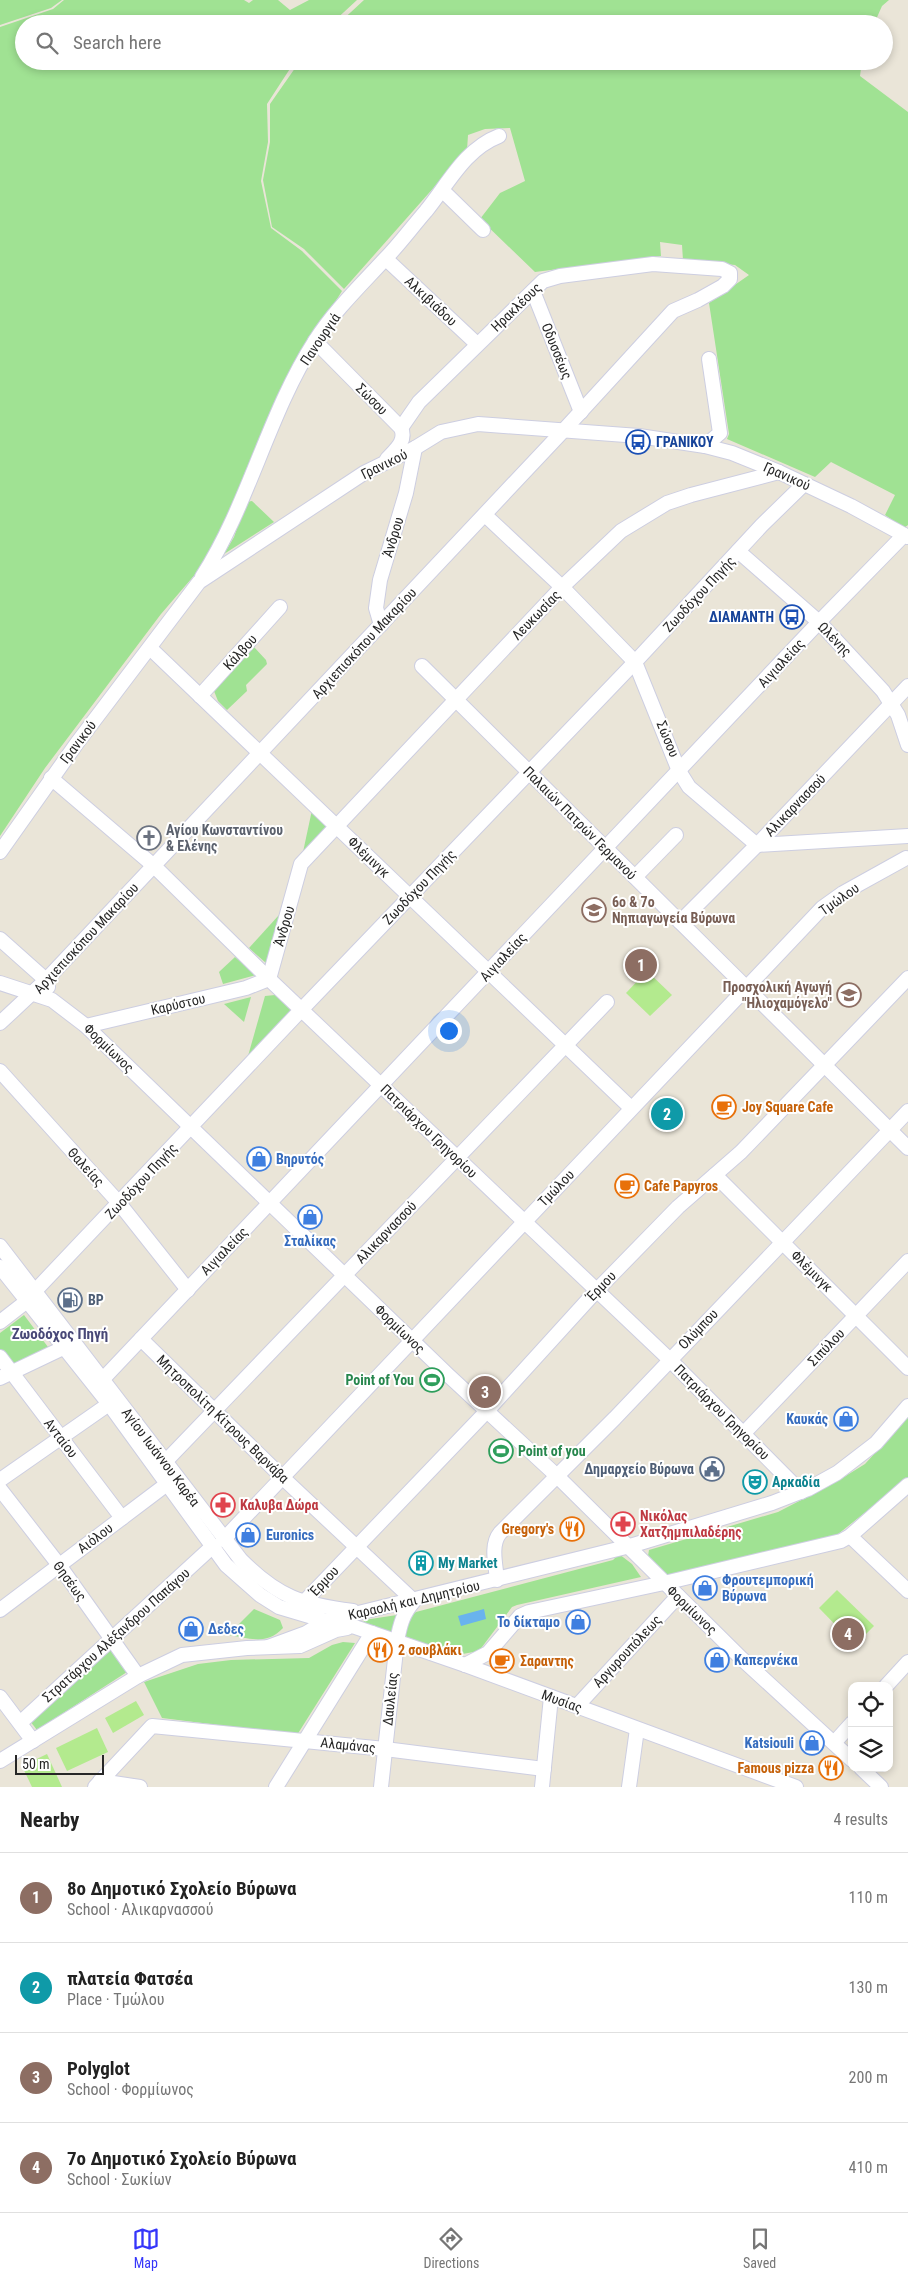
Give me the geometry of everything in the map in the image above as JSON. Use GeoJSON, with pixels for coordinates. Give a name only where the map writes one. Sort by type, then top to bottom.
{"type":"FeatureCollection","features":[{"type":"Feature","properties":{"kind":"street","name":"Πανουργιά"},"geometry":{"type":"LineString","coordinates":[[199,582],[226,538],[245,489],[300,368],[315,341],[347,300],[386,259],[443,191],[458,167],[480,145],[499,136]]}},
{"type":"Feature","properties":{"kind":"street"},"geometry":{"type":"LineString","coordinates":[[443,191],[483,230]]}},
{"type":"Feature","properties":{"kind":"street","name":"Αλκιβιάδου"},"geometry":{"type":"LineString","coordinates":[[386,259],[477,344]]}},
{"type":"Feature","properties":{"kind":"street","name":"Ηρακλέους"},"geometry":{"type":"LineString","coordinates":[[401,428],[419,402],[542,281],[560,276],[653,264],[722,269],[730,273]]}},
{"type":"Feature","properties":{"kind":"street","name":"Αρχιεπισκόπου Μακαρίου"},"geometry":{"type":"LineString","coordinates":[[0,1023],[32,995],[154,866],[564,431],[673,310],[698,300],[723,286],[730,280],[730,273]]}},
{"type":"Feature","properties":{"kind":"street","name":"Οδυσσέως"},"geometry":{"type":"LineString","coordinates":[[533,291],[581,412]]}},
{"type":"Feature","properties":{"kind":"street","name":"Σώσου"},"geometry":{"type":"LineString","coordinates":[[315,341],[401,428]]}},
{"type":"Feature","properties":{"kind":"street"},"geometry":{"type":"LineString","coordinates":[[705,446],[720,433],[709,359]]}},
{"type":"Feature","properties":{"kind":"street","name":"Γρανικού"},"geometry":{"type":"LineString","coordinates":[[0,852],[51,778],[199,582],[364,473],[385,461],[415,448],[441,432],[478,424],[639,436],[705,446],[732,453],[780,472],[906,536]]}},
{"type":"Feature","properties":{"kind":"street"},"geometry":{"type":"LineString","coordinates":[[385,461],[401,444],[403,438],[401,428]]}},
{"type":"Feature","properties":{"kind":"street","name":"Άνδρου"},"geometry":{"type":"LineString","coordinates":[[381,625],[376,608],[380,580],[406,493],[415,448]]}},
{"type":"Feature","properties":{"kind":"street","name":"Λευκωσίας"},"geometry":{"type":"LineString","coordinates":[[337,827],[562,587],[621,531],[667,503],[690,495],[780,472]]}},
{"type":"Feature","properties":{"kind":"street","name":"Ζωοδόχου Πηγής"},"geometry":{"type":"LineString","coordinates":[[0,1322],[31,1296],[302,1009],[635,662],[762,524],[804,484]]}},
{"type":"Feature","properties":{"kind":"street","name":"Σώσου"},"geometry":{"type":"LineString","coordinates":[[485,515],[562,587],[635,662],[680,770],[689,787],[757,845]]}},
{"type":"Feature","properties":{"kind":"street","name":"Αιγιαλείας"},"geometry":{"type":"LineString","coordinates":[[103,1379],[819,622],[906,536]]}},
{"type":"Feature","properties":{"kind":"street","name":"Ωλένης"},"geometry":{"type":"LineString","coordinates":[[738,551],[819,622],[893,703],[908,745]]}},
{"type":"Feature","properties":{"kind":"street","name":"Κάλβου"},"geometry":{"type":"LineString","coordinates":[[200,696],[280,608]]}},
{"type":"Feature","properties":{"kind":"street","name":"Φλέμινγκ"},"geometry":{"type":"LineString","coordinates":[[150,648],[631,1108]]}},
{"type":"Feature","properties":{"kind":"street","name":"Παλαιών Πατρών Γερμανού"},"geometry":{"type":"LineString","coordinates":[[422,666],[908,1148]]}},
{"type":"Feature","properties":{"kind":"street","name":"Αλικαρνασσού"},"geometry":{"type":"LineString","coordinates":[[680,922],[757,845],[908,686]]}},
{"type":"Feature","properties":{"kind":"street","name":"Πατριάρχου Γρηγορίου"},"geometry":{"type":"LineString","coordinates":[[51,778],[154,866],[269,979],[669,1359],[744,1432],[801,1492]]}},
{"type":"Feature","properties":{"kind":"street","name":"Άνδρου"},"geometry":{"type":"LineString","coordinates":[[269,979],[301,864],[337,827]]}},
{"type":"Feature","properties":{"kind":"street"},"geometry":{"type":"LineString","coordinates":[[635,877],[676,835]]}},
{"type":"Feature","properties":{"kind":"street"},"geometry":{"type":"LineString","coordinates":[[757,845],[908,836]]}},
{"type":"Feature","properties":{"kind":"street"},"geometry":{"type":"LineString","coordinates":[[907,859],[902,850],[903,842],[908,836]]}},
{"type":"Feature","properties":{"kind":"street","name":"Τμώλου"},"geometry":{"type":"LineString","coordinates":[[218,1543],[822,908],[843,893],[907,859]]}},
{"type":"Feature","properties":{"kind":"street"},"geometry":{"type":"LineString","coordinates":[[0,939],[46,980],[52,1000]]}},
{"type":"Feature","properties":{"kind":"street","name":"Έρμου"},"geometry":{"type":"LineString","coordinates":[[303,1603],[486,1412],[597,1290],[678,1207],[741,1152],[908,978]]}},
{"type":"Feature","properties":{"kind":"street","name":"Καρύστου"},"geometry":{"type":"LineString","coordinates":[[86,1026],[246,988],[269,979]]}},
{"type":"Feature","properties":{"kind":"street","name":"Φορμίωνος"},"geometry":{"type":"LineString","coordinates":[[0,984],[52,1000],[86,1026],[486,1412],[557,1476],[630,1546],[664,1583],[742,1660],[848,1756]]}},
{"type":"Feature","properties":{"kind":"street","name":"Αλικαρνασσού"},"geometry":{"type":"LineString","coordinates":[[165,1462],[607,1002]]}},
{"type":"Feature","properties":{"kind":"street","name":"Θαλείας"},"geometry":{"type":"LineString","coordinates":[[0,1071],[119,1203],[188,1290]]}},
{"type":"Feature","properties":{"kind":"street","name":"Ολύμπου"},"geometry":{"type":"LineString","coordinates":[[497,1580],[495,1539],[615,1418],[669,1359],[908,1111]]}},
{"type":"Feature","properties":{"kind":"street","name":"Φλέμινγκ"},"geometry":{"type":"LineString","coordinates":[[715,1175],[908,1368]]}},
{"type":"Feature","properties":{"kind":"street","name":"Αγίου Ιωάννου Καρέα"},"geometry":{"type":"LineString","coordinates":[[0,1246],[62,1348],[109,1404],[167,1484],[218,1543],[241,1560],[272,1588],[303,1603],[362,1612]]}},
{"type":"Feature","properties":{"kind":"street","name":"Σιπύλου"},"geometry":{"type":"LineString","coordinates":[[744,1432],[908,1261]]}},
{"type":"Feature","properties":{"kind":"street","name":"Αγίου Ιωάννου Καρέα"},"geometry":{"type":"LineString","coordinates":[[0,1266],[31,1296],[103,1379],[165,1462],[242,1580],[260,1595],[279,1607],[326,1621]]}},
{"type":"Feature","properties":{"kind":"street","name":"Μητροπολίτη Κίτρους Βαρνάβα"},"geometry":{"type":"LineString","coordinates":[[141,1339],[282,1477],[414,1601]]}},
{"type":"Feature","properties":{"kind":"street"},"geometry":{"type":"LineString","coordinates":[[6,1375],[62,1348]]}},
{"type":"Feature","properties":{"kind":"street","name":"Ανταίου"},"geometry":{"type":"LineString","coordinates":[[0,1357],[6,1375],[59,1437],[122,1518]]}},
{"type":"Feature","properties":{"kind":"street"},"geometry":{"type":"LineString","coordinates":[[0,1480],[59,1437],[109,1404]]}},
{"type":"Feature","properties":{"kind":"street","name":"Καραολή και Δημητρίου"},"geometry":{"type":"LineString","coordinates":[[268,1647],[306,1632],[326,1621],[414,1601],[630,1546],[764,1506],[801,1492],[837,1474],[876,1443],[908,1406]]}},
{"type":"Feature","properties":{"kind":"street","name":"Αιόλου"},"geometry":{"type":"LineString","coordinates":[[0,1610],[167,1484]]}},
{"type":"Feature","properties":{"kind":"street"},"geometry":{"type":"LineString","coordinates":[[465,1665],[488,1652],[520,1616],[529,1612],[664,1583],[841,1540],[850,1536],[908,1486]]}},
{"type":"Feature","properties":{"kind":"street","name":"Θησέως"},"geometry":{"type":"LineString","coordinates":[[0,1489],[113,1639],[138,1676]]}},
{"type":"Feature","properties":{"kind":"street"},"geometry":{"type":"LineString","coordinates":[[850,1536],[908,1591]]}},
{"type":"Feature","properties":{"kind":"street","name":"Στρατάρχου Αλέξανδρου Παπάγου"},"geometry":{"type":"LineString","coordinates":[[20,1723],[218,1543]]}},
{"type":"Feature","properties":{"kind":"street","name":"Αργυρουπόλεως"},"geometry":{"type":"LineString","coordinates":[[577,1706],[678,1596]]}},
{"type":"Feature","properties":{"kind":"street","name":"Δαυλείας"},"geometry":{"type":"LineString","coordinates":[[381,1787],[396,1641],[401,1620],[406,1610],[414,1601]]}},
{"type":"Feature","properties":{"kind":"street"},"geometry":{"type":"LineString","coordinates":[[279,1607],[290,1615],[293,1622],[291,1632],[285,1640]]}},
{"type":"Feature","properties":{"kind":"street","name":"Μυσίας"},"geometry":{"type":"LineString","coordinates":[[326,1621],[396,1641],[577,1706],[768,1783],[796,1787]]}},
{"type":"Feature","properties":{"kind":"street"},"geometry":{"type":"LineString","coordinates":[[0,1761],[138,1676],[182,1655],[300,1646],[336,1630],[355,1628]]}},
{"type":"Feature","properties":{"kind":"street"},"geometry":{"type":"LineString","coordinates":[[276,1787],[372,1633]]}},
{"type":"Feature","properties":{"kind":"street"},"geometry":{"type":"LineString","coordinates":[[890,1682],[908,1662]]}},
{"type":"Feature","properties":{"kind":"street"},"geometry":{"type":"LineString","coordinates":[[0,1696],[33,1742]]}},
{"type":"Feature","properties":{"kind":"street"},"geometry":{"type":"LineString","coordinates":[[542,1787],[551,1697]]}},
{"type":"Feature","properties":{"kind":"street","name":"Αλαμάνας"},"geometry":{"type":"LineString","coordinates":[[97,1784],[152,1726],[304,1740],[544,1769]]}},
{"type":"Feature","properties":{"kind":"street"},"geometry":{"type":"LineString","coordinates":[[834,1743],[848,1727]]}},
{"type":"Feature","properties":{"kind":"street"},"geometry":{"type":"LineString","coordinates":[[629,1787],[638,1729]]}},
{"type":"Feature","properties":{"kind":"street"},"geometry":{"type":"LineString","coordinates":[[865,1772],[881,1787]]}},
{"type":"Feature","properties":{"kind":"street"},"geometry":{"type":"LineString","coordinates":[[97,1784],[140,1787]]}},
{"type":"Feature","properties":{"kind":"green space"},"geometry":{"type":"Polygon","coordinates":[[[0,0],[62,0],[51,8],[30,15],[15,15],[15,20],[0,25],[0,0]]]}},
{"type":"Feature","properties":{"kind":"green space"},"geometry":{"type":"Polygon","coordinates":[[[64,0],[244,0],[249,3],[253,0],[278,0],[290,10],[309,0],[357,0],[341,15],[35,15],[53,9],[64,0]]]}},
{"type":"Feature","properties":{"kind":"green space"},"geometry":{"type":"Polygon","coordinates":[[[364,0],[889,0],[882,6],[878,15],[348,15],[364,0]]]}},
{"type":"Feature","properties":{"kind":"green space"},"geometry":{"type":"Polygon","coordinates":[[[15,22],[15,70],[289,70],[267,104],[268,142],[261,181],[271,228],[302,251],[342,291],[312,339],[285,389],[245,472],[225,529],[198,571],[161,614],[45,768],[0,836],[0,27],[15,22]]]}},
{"type":"Feature","properties":{"kind":"green space"},"geometry":{"type":"Polygon","coordinates":[[[294,70],[861,70],[860,76],[908,112],[908,525],[904,528],[885,515],[895,495],[831,462],[815,477],[727,439],[729,434],[709,303],[749,275],[735,265],[683,260],[682,245],[660,242],[661,256],[535,272],[480,219],[500,193],[525,181],[510,128],[485,129],[468,135],[467,150],[344,289],[304,249],[272,227],[263,180],[270,142],[270,104],[294,70]]]}},
{"type":"Feature","properties":{"kind":"green space"},"geometry":{"type":"Polygon","coordinates":[[[252,501],[274,522],[224,554],[234,537],[246,502],[252,501]]]}},
{"type":"Feature","properties":{"kind":"green space"},"geometry":{"type":"Polygon","coordinates":[[[254,647],[266,660],[267,664],[246,685],[247,691],[227,710],[218,701],[214,691],[254,647]]]}},
{"type":"Feature","properties":{"kind":"green space"},"geometry":{"type":"Polygon","coordinates":[[[312,810],[331,826],[303,852],[312,810]]]}},
{"type":"Feature","properties":{"kind":"green space"},"geometry":{"type":"Polygon","coordinates":[[[279,915],[266,963],[249,948],[279,915]]]}},
{"type":"Feature","properties":{"kind":"green space"},"geometry":{"type":"Polygon","coordinates":[[[235,957],[256,975],[223,984],[219,972],[235,957]]]}},
{"type":"Feature","properties":{"kind":"green space"},"geometry":{"type":"Polygon","coordinates":[[[647,971],[672,995],[650,1016],[626,993],[647,971]]]}},
{"type":"Feature","properties":{"kind":"green space"},"geometry":{"type":"Polygon","coordinates":[[[275,995],[296,1013],[255,1056],[248,1056],[265,996],[275,995]]]}},
{"type":"Feature","properties":{"kind":"green space"},"geometry":{"type":"Polygon","coordinates":[[[251,997],[244,1022],[224,1004],[251,997]]]}},
{"type":"Feature","properties":{"kind":"green space"},"geometry":{"type":"Polygon","coordinates":[[[24,1315],[51,1351],[11,1368],[0,1353],[0,1333],[24,1315]]]}},
{"type":"Feature","properties":{"kind":"green space"},"geometry":{"type":"Polygon","coordinates":[[[908,1417],[908,1478],[837,1535],[669,1575],[665,1574],[648,1556],[649,1550],[778,1512],[836,1482],[865,1464],[908,1417]]]}},
{"type":"Feature","properties":{"kind":"green space"},"geometry":{"type":"Polygon","coordinates":[[[619,1554],[632,1564],[641,1577],[512,1607],[479,1651],[457,1655],[404,1636],[411,1616],[416,1612],[613,1560],[619,1554]]]}},
{"type":"Feature","properties":{"kind":"green space"},"geometry":{"type":"Polygon","coordinates":[[[837,1590],[874,1626],[855,1645],[819,1608],[837,1590]]]}},
{"type":"Feature","properties":{"kind":"green space"},"geometry":{"type":"Polygon","coordinates":[[[254,1609],[280,1620],[283,1628],[277,1634],[264,1639],[228,1635],[254,1609]]]}},
{"type":"Feature","properties":{"kind":"green space"},"geometry":{"type":"Polygon","coordinates":[[[397,1615],[393,1633],[363,1624],[364,1620],[397,1615]]]}},
{"type":"Feature","properties":{"kind":"green space"},"geometry":{"type":"Polygon","coordinates":[[[343,1642],[355,1643],[297,1735],[162,1718],[144,1682],[198,1664],[231,1660],[309,1658],[332,1645],[343,1642]]]}},
{"type":"Feature","properties":{"kind":"green space"},"geometry":{"type":"Polygon","coordinates":[[[111,1650],[127,1672],[37,1730],[30,1721],[111,1650]]]}},
{"type":"Feature","properties":{"kind":"green space"},"geometry":{"type":"Polygon","coordinates":[[[136,1701],[144,1715],[113,1733],[105,1718],[136,1701]]]}},
{"type":"Feature","properties":{"kind":"green space"},"geometry":{"type":"Polygon","coordinates":[[[97,1728],[108,1752],[67,1771],[56,1748],[97,1728]]]}},
{"type":"Feature","properties":{"kind":"green space"},"geometry":{"type":"Polygon","coordinates":[[[47,1754],[62,1787],[32,1787],[22,1766],[47,1754]]]}},
{"type":"Feature","properties":{"kind":"water"},"geometry":{"type":"Polygon","coordinates":[[[484,1609],[486,1619],[461,1626],[458,1616],[484,1609]]]}},
{"type":"Feature","properties":{"kind":"place","name":"ΓΡΑΝΙΚΟΥ"},"geometry":{"type":"Point","coordinates":[638,442]}},
{"type":"Feature","properties":{"kind":"place","name":"ΔΙΑΜΑΝΤΗ"},"geometry":{"type":"Point","coordinates":[792,617]}},
{"type":"Feature","properties":{"kind":"place","name":"Αγίου Κωνσταντίνου & Ελένης"},"geometry":{"type":"Point","coordinates":[149,838]}},
{"type":"Feature","properties":{"kind":"place","name":"6ο & 7ο Νηπιαγωγεία Βύρωνα"},"geometry":{"type":"Point","coordinates":[594,910]}},
{"type":"Feature","properties":{"kind":"place","name":"8ο Δημοτικό Σχολείο Βύρωνα"},"geometry":{"type":"Point","coordinates":[641,965]}},
{"type":"Feature","properties":{"kind":"place","name":"Προσχολική Αγωγή \"Ηλιοχαμόγελο\""},"geometry":{"type":"Point","coordinates":[849,995]}},
{"type":"Feature","properties":{"kind":"place","name":"Joy Square Cafe"},"geometry":{"type":"Point","coordinates":[724,1107]}},
{"type":"Feature","properties":{"kind":"place","name":"πλατεία Φατσέα"},"geometry":{"type":"Point","coordinates":[667,1114]}},
{"type":"Feature","properties":{"kind":"place","name":"Βηρυτός"},"geometry":{"type":"Point","coordinates":[259,1159]}},
{"type":"Feature","properties":{"kind":"place","name":"Cafe Papyros"},"geometry":{"type":"Point","coordinates":[627,1186]}},
{"type":"Feature","properties":{"kind":"place","name":"Σταλίκας"},"geometry":{"type":"Point","coordinates":[310,1217]}},
{"type":"Feature","properties":{"kind":"place","name":"BP"},"geometry":{"type":"Point","coordinates":[70,1300]}},
{"type":"Feature","properties":{"kind":"place","name":"Point of You"},"geometry":{"type":"Point","coordinates":[432,1380]}},
{"type":"Feature","properties":{"kind":"place","name":"Polyglot"},"geometry":{"type":"Point","coordinates":[485,1392]}},
{"type":"Feature","properties":{"kind":"place","name":"Καυκάς"},"geometry":{"type":"Point","coordinates":[846,1419]}},
{"type":"Feature","properties":{"kind":"place","name":"Point of you"},"geometry":{"type":"Point","coordinates":[501,1451]}},
{"type":"Feature","properties":{"kind":"place","name":"Δημαρχείο Βύρωνα"},"geometry":{"type":"Point","coordinates":[712,1469]}},
{"type":"Feature","properties":{"kind":"place","name":"Αρκαδία"},"geometry":{"type":"Point","coordinates":[755,1482]}},
{"type":"Feature","properties":{"kind":"place","name":"Καλυβα Δώρα"},"geometry":{"type":"Point","coordinates":[223,1505]}},
{"type":"Feature","properties":{"kind":"place","name":"Νικόλας Χατζημπιλαδέρης"},"geometry":{"type":"Point","coordinates":[623,1524]}},
{"type":"Feature","properties":{"kind":"place","name":"Gregory's"},"geometry":{"type":"Point","coordinates":[572,1529]}},
{"type":"Feature","properties":{"kind":"place","name":"Euronics"},"geometry":{"type":"Point","coordinates":[248,1535]}},
{"type":"Feature","properties":{"kind":"place","name":"My Market"},"geometry":{"type":"Point","coordinates":[421,1563]}},
{"type":"Feature","properties":{"kind":"place","name":"Φρουτεμπορική Βύρωνα"},"geometry":{"type":"Point","coordinates":[705,1588]}},
{"type":"Feature","properties":{"kind":"place","name":"Το δίκταμο"},"geometry":{"type":"Point","coordinates":[578,1622]}},
{"type":"Feature","properties":{"kind":"place","name":"Δεδες"},"geometry":{"type":"Point","coordinates":[191,1629]}},
{"type":"Feature","properties":{"kind":"place","name":"7ο Δημοτικό Σχολείο Βύρωνα"},"geometry":{"type":"Point","coordinates":[848,1634]}},
{"type":"Feature","properties":{"kind":"place","name":"2 σουβλάκι"},"geometry":{"type":"Point","coordinates":[380,1650]}},
{"type":"Feature","properties":{"kind":"place","name":"Καπερνέκα"},"geometry":{"type":"Point","coordinates":[717,1660]}},
{"type":"Feature","properties":{"kind":"place","name":"Σαραντης"},"geometry":{"type":"Point","coordinates":[502,1661]}},
{"type":"Feature","properties":{"kind":"place","name":"Katsiouli"},"geometry":{"type":"Point","coordinates":[812,1743]}},
{"type":"Feature","properties":{"kind":"place","name":"Famous pizza"},"geometry":{"type":"Point","coordinates":[831,1768]}},
{"type":"Feature","properties":{"kind":"district","name":"Ζωοδόχος Πηγή"},"geometry":{"type":"Point","coordinates":[60,1334]}}]}
